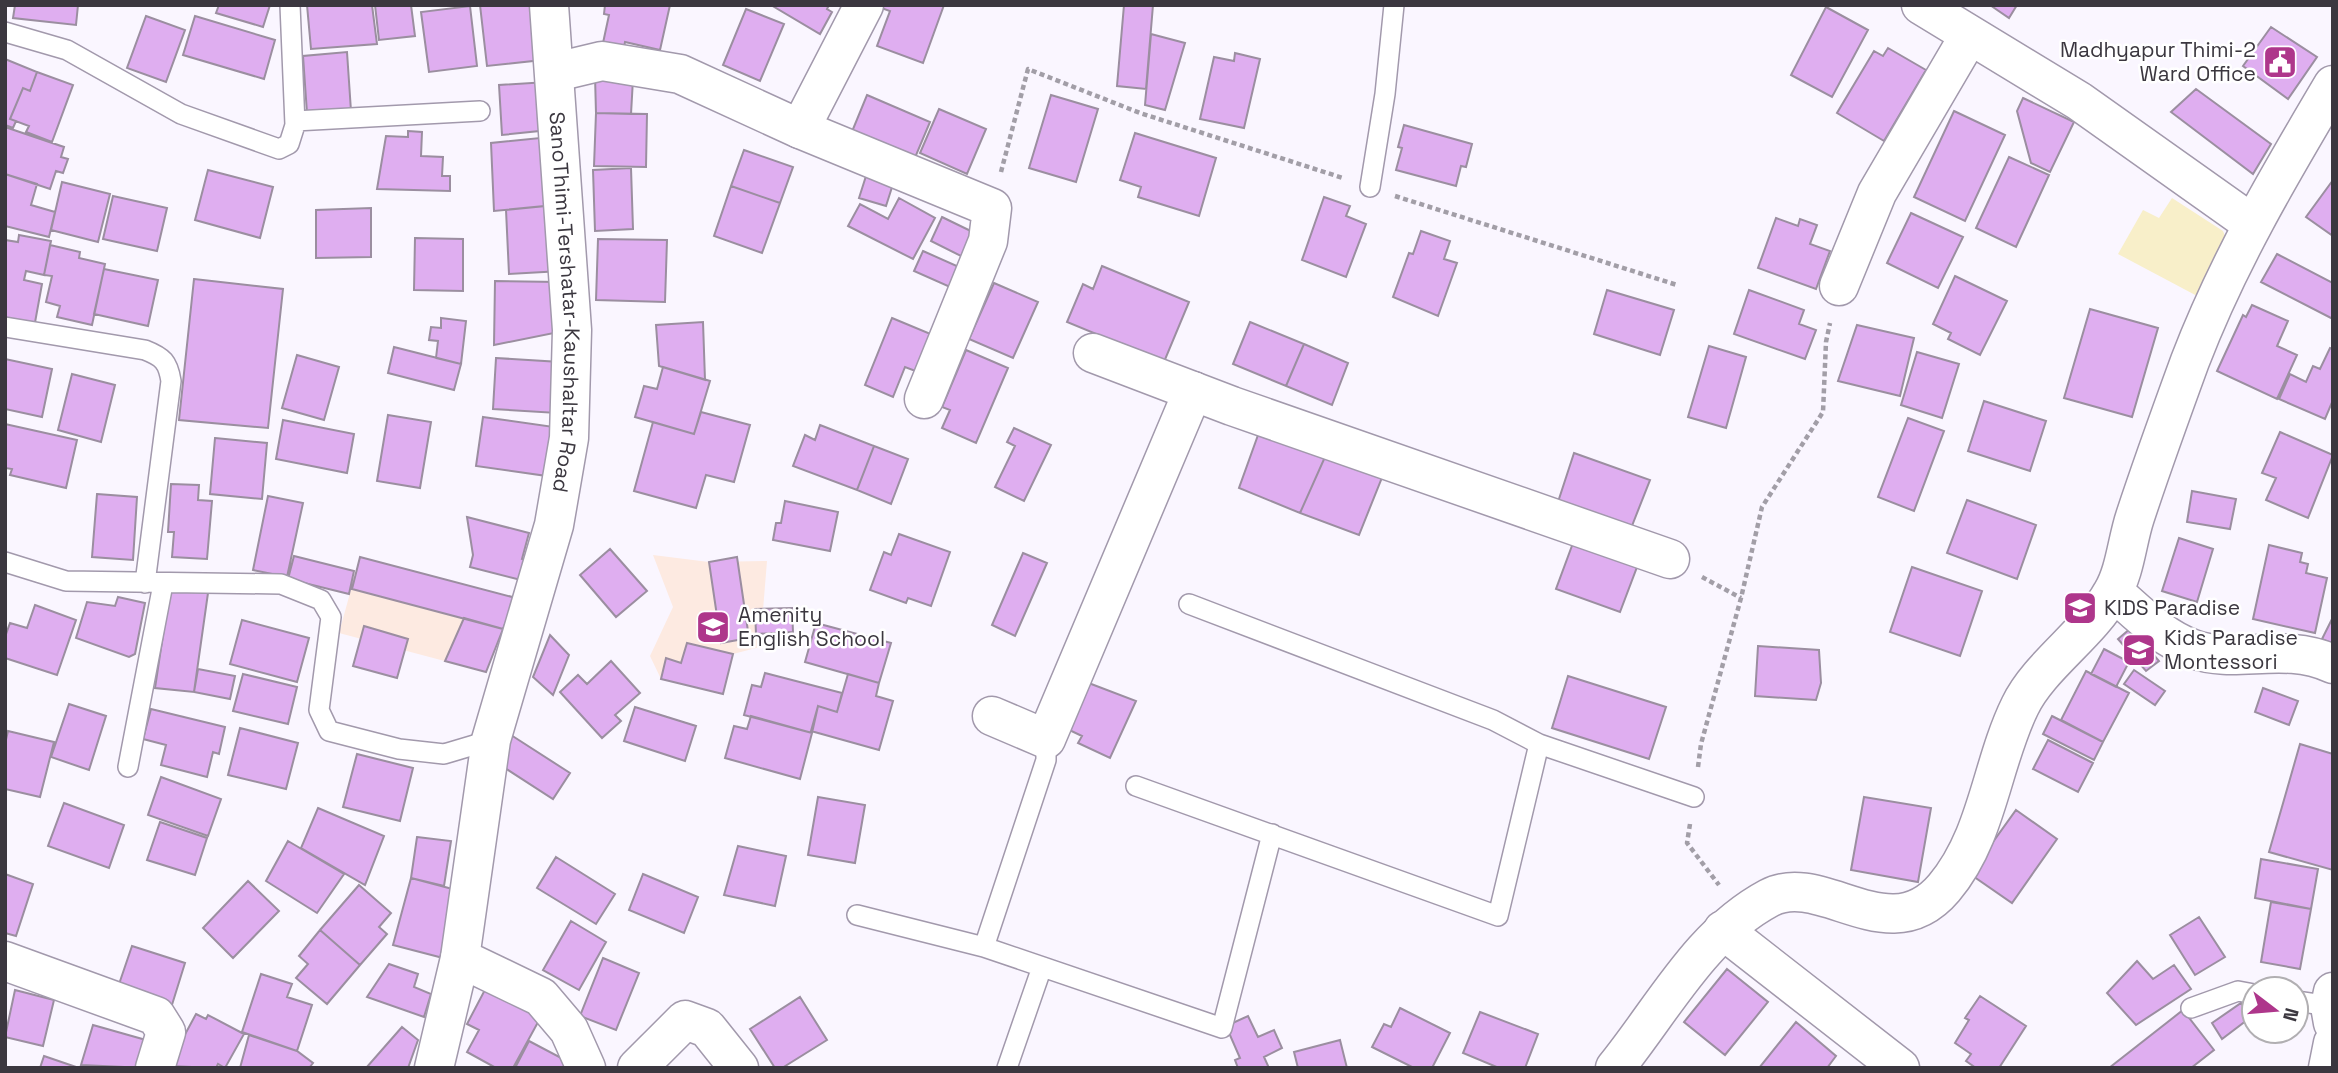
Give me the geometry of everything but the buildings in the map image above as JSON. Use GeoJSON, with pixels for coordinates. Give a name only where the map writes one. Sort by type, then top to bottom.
{"type":"FeatureCollection","features":[{"type":"Feature","properties":{"kind":"street","name":"SanoThimi-Tershatar-Kaushaltar Road"},"geometry":{"type":"LineString","coordinates":[[434,1068],[460,958],[491,740],[554,525],[569,438],[572,330],[556,72],[549,5]]}},
{"type":"Feature","properties":{"kind":"street"},"geometry":{"type":"LineString","coordinates":[[800,129],[864,5]]}},
{"type":"Feature","properties":{"kind":"street"},"geometry":{"type":"LineString","coordinates":[[1921,5],[2079,101],[2251,223]]}},
{"type":"Feature","properties":{"kind":"street"},"geometry":{"type":"LineString","coordinates":[[1839,286],[1877,193],[1969,36]]}},
{"type":"Feature","properties":{"kind":"street"},"geometry":{"type":"LineString","coordinates":[[556,72],[602,61],[680,74],[800,129],[992,208],[989,241],[924,399]]}},
{"type":"Feature","properties":{"kind":"street"},"geometry":{"type":"LineString","coordinates":[[1634,1058],[1695,961],[1733,923],[1783,893],[1800,892],[1885,914],[1909,912],[1926,904],[1944,888],[1964,856],[1988,803],[2009,729],[2022,701],[2114,592],[2134,520],[2191,358],[2251,223],[2333,85]]}},
{"type":"Feature","properties":{"kind":"street"},"geometry":{"type":"LineString","coordinates":[[1093,353],[1193,391],[1670,559]]}},
{"type":"Feature","properties":{"kind":"street"},"geometry":{"type":"LineString","coordinates":[[992,716],[1046,740],[1193,391]]}},
{"type":"Feature","properties":{"kind":"street"},"geometry":{"type":"LineString","coordinates":[[2114,592],[2174,641],[2195,650],[2217,654],[2282,651],[2319,657],[2333,664]]}},
{"type":"Feature","properties":{"kind":"street"},"geometry":{"type":"LineString","coordinates":[[1733,923],[1900,1068]]}},
{"type":"Feature","properties":{"kind":"street"},"geometry":{"type":"LineString","coordinates":[[460,958],[541,997],[569,1030],[586,1068]]}},
{"type":"Feature","properties":{"kind":"street"},"geometry":{"type":"LineString","coordinates":[[5,961],[156,1016],[166,1032],[155,1068]]}},
{"type":"Feature","properties":{"kind":"street"},"geometry":{"type":"LineString","coordinates":[[637,1068],[685,1020],[707,1028],[739,1068]]}},
{"type":"Feature","properties":{"kind":"street"},"geometry":{"type":"LineString","coordinates":[[2328,1068],[2333,1043]]}},
{"type":"Feature","properties":{"kind":"lane"},"geometry":{"type":"LineString","coordinates":[[5,32],[67,50],[181,114],[268,148],[279,149],[289,144],[294,135],[290,5]]}},
{"type":"Feature","properties":{"kind":"lane"},"geometry":{"type":"LineString","coordinates":[[1370,187],[1394,5]]}},
{"type":"Feature","properties":{"kind":"lane"},"geometry":{"type":"LineString","coordinates":[[295,121],[480,111]]}},
{"type":"Feature","properties":{"kind":"lane"},"geometry":{"type":"LineString","coordinates":[[5,327],[145,350],[161,356],[168,365],[171,381],[154,583],[128,767]]}},
{"type":"Feature","properties":{"kind":"lane"},"geometry":{"type":"LineString","coordinates":[[5,562],[66,581],[281,584],[321,600],[331,617],[319,710],[329,731],[399,749],[444,754],[491,740]]}},
{"type":"Feature","properties":{"kind":"lane"},"geometry":{"type":"LineString","coordinates":[[1189,604],[1493,720],[1539,744],[1694,797]]}},
{"type":"Feature","properties":{"kind":"lane"},"geometry":{"type":"LineString","coordinates":[[985,947],[1046,760],[1046,740]]}},
{"type":"Feature","properties":{"kind":"lane"},"geometry":{"type":"LineString","coordinates":[[1136,786],[1498,916],[1539,744]]}},
{"type":"Feature","properties":{"kind":"lane"},"geometry":{"type":"LineString","coordinates":[[858,915],[985,947],[1222,1028],[1272,834]]}},
{"type":"Feature","properties":{"kind":"lane"},"geometry":{"type":"LineString","coordinates":[[1007,1068],[1042,967]]}},
{"type":"Feature","properties":{"kind":"lane"},"geometry":{"type":"LineString","coordinates":[[2190,1008],[2240,991]]}},
{"type":"Feature","properties":{"kind":"path"},"geometry":{"type":"LineString","coordinates":[[992,208],[1028,69],[1140,113],[1677,285]]}},
{"type":"Feature","properties":{"kind":"path"},"geometry":{"type":"LineString","coordinates":[[1733,923],[1687,843],[1701,744],[1741,598],[1762,507],[1823,412],[1826,342],[1839,286]]}},
{"type":"Feature","properties":{"kind":"shaded area","name":"Amenity English School"},"geometry":{"type":"Polygon","coordinates":[[[653,555],[709,562],[767,561],[760,647],[733,654],[723,694],[661,679],[650,656],[673,607],[653,555]]]}},
{"type":"Feature","properties":{"kind":"shaded area"},"geometry":{"type":"Polygon","coordinates":[[[360,557],[516,598],[486,672],[339,633],[360,557]]]}},
{"type":"Feature","properties":{"kind":"sand"},"geometry":{"type":"Polygon","coordinates":[[[2172,198],[2223,231],[2228,243],[2199,297],[2118,254],[2143,210],[2159,218],[2172,198]]]}},
{"type":"Feature","properties":{"kind":"place","name":"Madhyapur Thimi-2 Ward Office"},"geometry":{"type":"Point","coordinates":[2280,62]}},
{"type":"Feature","properties":{"kind":"place","name":"KIDS Paradise"},"geometry":{"type":"Point","coordinates":[2080,608]}},
{"type":"Feature","properties":{"kind":"place","name":"Amenity English School"},"geometry":{"type":"Point","coordinates":[713,627]}},
{"type":"Feature","properties":{"kind":"place","name":"Kids Paradise Montessori"},"geometry":{"type":"Point","coordinates":[2139,650]}}]}
